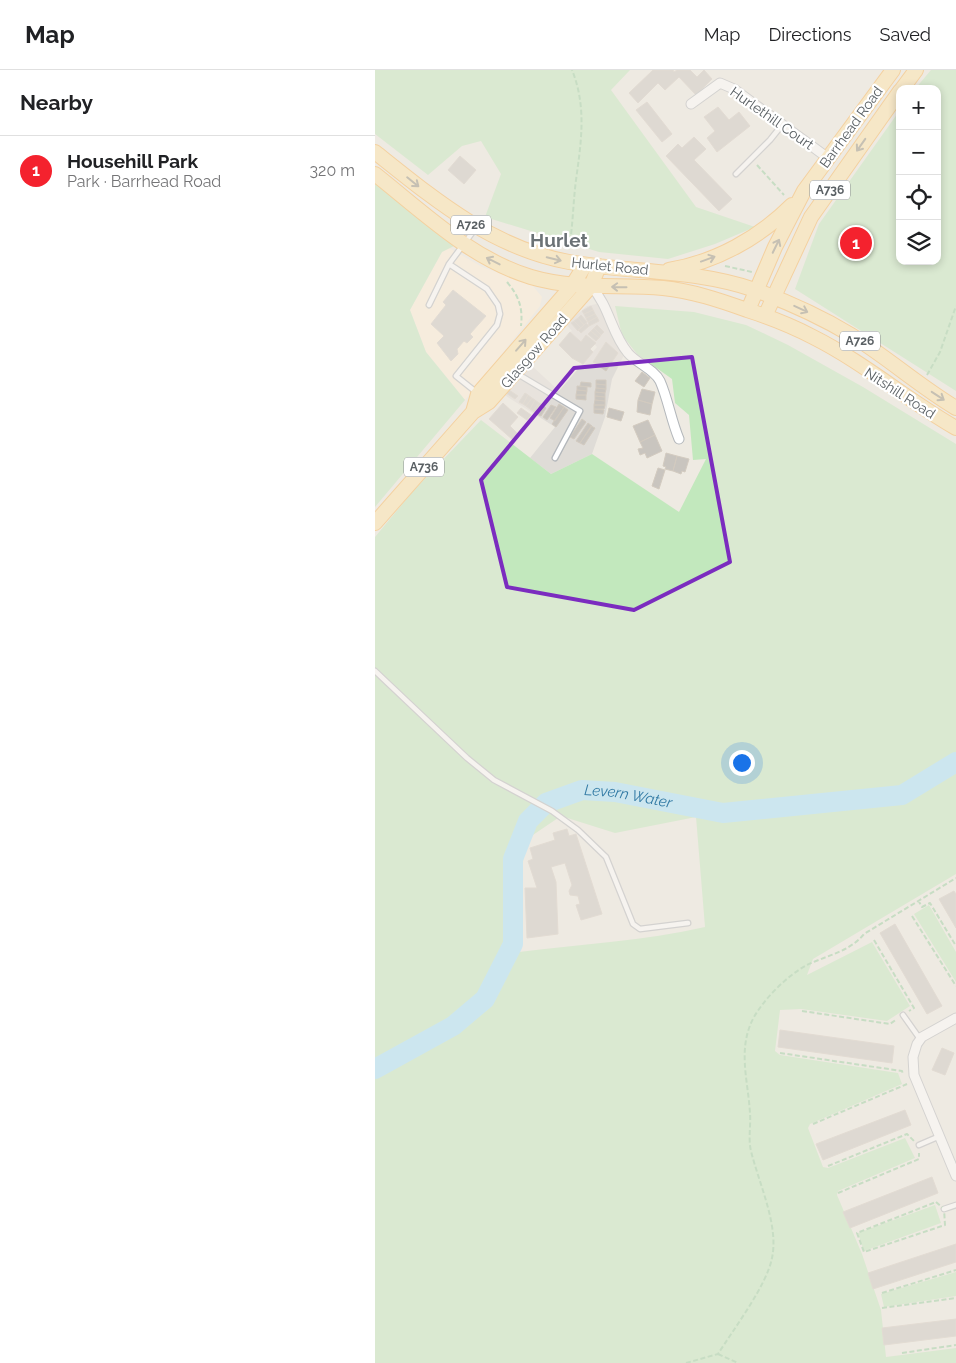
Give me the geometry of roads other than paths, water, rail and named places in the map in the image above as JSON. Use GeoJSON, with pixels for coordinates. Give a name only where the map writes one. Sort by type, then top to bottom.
{"type":"FeatureCollection","features":[{"type":"Feature","properties":{"kind":"main road","name":"Barrhead Road"},"geometry":{"type":"LineString","coordinates":[[793,208],[827,158],[893,70]]}},
{"type":"Feature","properties":{"kind":"main road","name":"Barrhead Road"},"geometry":{"type":"LineString","coordinates":[[905,85],[916,70]]}},
{"type":"Feature","properties":{"kind":"main road","name":"Barrhead Road"},"geometry":{"type":"LineString","coordinates":[[765,316],[810,219],[896,97]]}},
{"type":"Feature","properties":{"kind":"main road"},"geometry":{"type":"LineString","coordinates":[[862,111],[878,122]]}},
{"type":"Feature","properties":{"kind":"main road","name":"Hurlet Road"},"geometry":{"type":"LineString","coordinates":[[375,152],[422,190],[476,228],[515,247],[567,262],[661,271],[713,279],[756,291]]}},
{"type":"Feature","properties":{"kind":"main road","name":"Hurlet Road"},"geometry":{"type":"LineString","coordinates":[[375,174],[464,244],[506,268],[531,277],[572,286],[646,287],[699,294],[748,310]]}},
{"type":"Feature","properties":{"kind":"main road"},"geometry":{"type":"LineString","coordinates":[[793,208],[810,219]]}},
{"type":"Feature","properties":{"kind":"main road","name":"A736"},"geometry":{"type":"LineString","coordinates":[[661,271],[710,258],[759,234],[793,208]]}},
{"type":"Feature","properties":{"kind":"main road","name":"A736"},"geometry":{"type":"LineString","coordinates":[[756,291],[793,208]]}},
{"type":"Feature","properties":{"kind":"main road","name":"Glasgow Road"},"geometry":{"type":"LineString","coordinates":[[375,523],[473,412],[484,398],[503,365],[592,265]]}},
{"type":"Feature","properties":{"kind":"main road","name":"Glasgow Road"},"geometry":{"type":"LineString","coordinates":[[484,398],[516,372],[591,286],[592,265]]}},
{"type":"Feature","properties":{"kind":"main road"},"geometry":{"type":"LineString","coordinates":[[748,310],[756,291]]}},
{"type":"Feature","properties":{"kind":"main road","name":"Nitshill Road"},"geometry":{"type":"LineString","coordinates":[[756,291],[826,321],[852,336],[921,386],[956,408]]}},
{"type":"Feature","properties":{"kind":"main road","name":"A726"},"geometry":{"type":"LineString","coordinates":[[748,310],[765,316]]}},
{"type":"Feature","properties":{"kind":"main road","name":"Nitshill Road"},"geometry":{"type":"LineString","coordinates":[[765,316],[814,337],[833,348],[916,404],[956,428]]}},
{"type":"Feature","properties":{"kind":"street","name":"Hurlethill Court"},"geometry":{"type":"LineString","coordinates":[[691,104],[720,84],[733,89],[827,158]]}},
{"type":"Feature","properties":{"kind":"street"},"geometry":{"type":"LineString","coordinates":[[591,286],[603,299],[628,354],[659,379],[679,439]]}},
{"type":"Feature","properties":{"kind":"street"},"geometry":{"type":"LineString","coordinates":[[956,1018],[920,1040],[913,1057],[914,1075],[956,1176]]}},
{"type":"Feature","properties":{"kind":"lane"},"geometry":{"type":"LineString","coordinates":[[736,174],[782,125]]}},
{"type":"Feature","properties":{"kind":"lane"},"geometry":{"type":"LineString","coordinates":[[429,304],[449,264],[476,228]]}},
{"type":"Feature","properties":{"kind":"lane"},"geometry":{"type":"LineString","coordinates":[[449,264],[487,289],[498,305],[500,314],[497,325],[456,376],[484,398]]}},
{"type":"Feature","properties":{"kind":"lane"},"geometry":{"type":"LineString","coordinates":[[503,365],[580,411],[555,458]]}},
{"type":"Feature","properties":{"kind":"lane"},"geometry":{"type":"LineString","coordinates":[[375,672],[473,764],[494,780],[529,797],[552,811],[578,830],[606,857],[633,924],[640,929],[688,924]]}},
{"type":"Feature","properties":{"kind":"lane"},"geometry":{"type":"LineString","coordinates":[[903,1015],[920,1040]]}},
{"type":"Feature","properties":{"kind":"lane"},"geometry":{"type":"LineString","coordinates":[[919,1146],[940,1136]]}},
{"type":"Feature","properties":{"kind":"lane"},"geometry":{"type":"LineString","coordinates":[[944,1209],[956,1205]]}},
{"type":"Feature","properties":{"kind":"waterway","name":"Levern Water"},"geometry":{"type":"LineString","coordinates":[[375,1069],[453,1026],[485,999],[513,944],[513,859],[528,821],[546,803],[582,790],[615,792],[723,813],[902,795],[956,762]]}},
{"type":"Feature","properties":{"kind":"place","name":"Househill Park"},"geometry":{"type":"Point","coordinates":[856,243]}},
{"type":"Feature","properties":{"kind":"district","name":"Hurlet"},"geometry":{"type":"Point","coordinates":[559,240]}}]}
